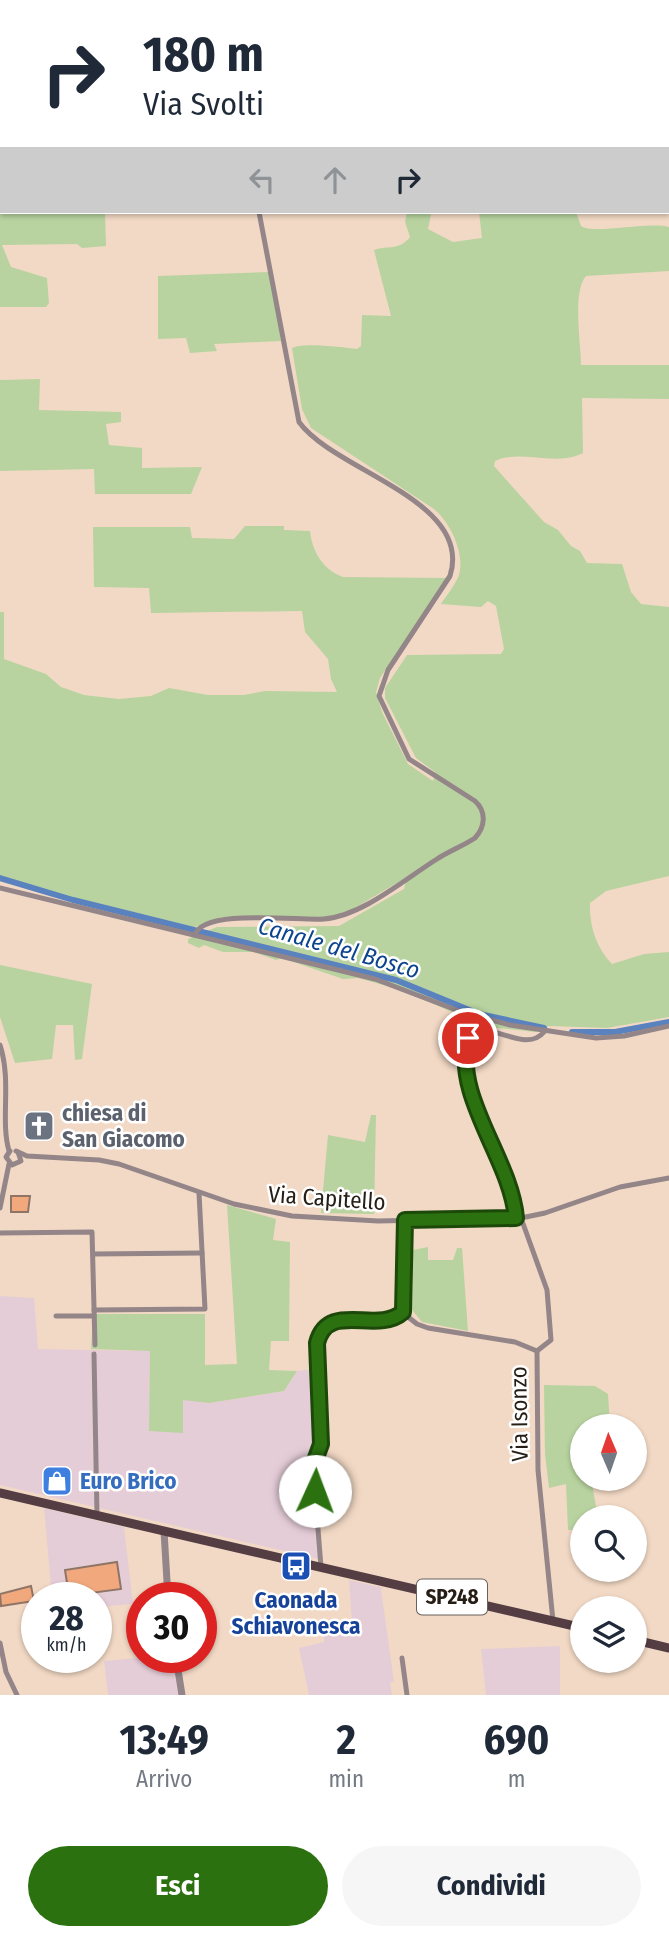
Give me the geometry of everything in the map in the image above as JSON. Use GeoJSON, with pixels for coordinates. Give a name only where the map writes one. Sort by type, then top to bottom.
{"type":"FeatureCollection","features":[{"type":"Feature","properties":{"kind":"main road","name":"SP248"},"geometry":{"type":"LineString","coordinates":[[1,1494],[570,1625]]}},
{"type":"Feature","properties":{"kind":"main road"},"geometry":{"type":"LineString","coordinates":[[647,1643],[669,1648]]}},
{"type":"Feature","properties":{"kind":"street"},"geometry":{"type":"LineString","coordinates":[[196,932],[217,921],[287,916],[326,919],[346,914],[475,838],[483,821],[482,809],[475,801],[409,759],[380,702],[384,679],[450,576],[453,561],[446,533],[428,511],[320,442],[299,422],[259,214]]}},
{"type":"Feature","properties":{"kind":"street"},"geometry":{"type":"LineString","coordinates":[[0,888],[196,932],[375,979],[475,1016],[544,1032],[596,1038],[669,1026]]}},
{"type":"Feature","properties":{"kind":"street"},"geometry":{"type":"LineString","coordinates":[[518,1218],[510,1187],[485,1128],[468,1073],[465,1050],[468,1038],[474,1033],[492,1030],[518,1039],[534,1040],[544,1032]]}},
{"type":"Feature","properties":{"kind":"street"},"geometry":{"type":"LineString","coordinates":[[0,1045],[7,1078],[6,1142],[12,1151],[13,1163],[0,1208]]}},
{"type":"Feature","properties":{"kind":"street"},"geometry":{"type":"LineString","coordinates":[[0,1149],[13,1163]]}},
{"type":"Feature","properties":{"kind":"street","name":"Via Capitello"},"geometry":{"type":"LineString","coordinates":[[0,1149],[27,1156],[99,1160],[199,1193],[292,1216],[333,1220],[518,1218],[545,1213],[620,1187],[669,1178]]}},
{"type":"Feature","properties":{"kind":"street"},"geometry":{"type":"LineString","coordinates":[[12,1151],[13,1163]]}},
{"type":"Feature","properties":{"kind":"street"},"geometry":{"type":"LineString","coordinates":[[13,1163],[27,1156]]}},
{"type":"Feature","properties":{"kind":"street"},"geometry":{"type":"LineString","coordinates":[[56,1317],[205,1309],[199,1193]]}},
{"type":"Feature","properties":{"kind":"street","name":"Via Isonzo"},"geometry":{"type":"LineString","coordinates":[[518,1218],[547,1290],[551,1340],[537,1351],[538,1469],[553,1621]]}},
{"type":"Feature","properties":{"kind":"street"},"geometry":{"type":"LineString","coordinates":[[403,1312],[405,1220]]}},
{"type":"Feature","properties":{"kind":"street"},"geometry":{"type":"LineString","coordinates":[[0,1233],[92,1232],[95,1345]]}},
{"type":"Feature","properties":{"kind":"street"},"geometry":{"type":"LineString","coordinates":[[93,1254],[202,1254]]}},
{"type":"Feature","properties":{"kind":"street"},"geometry":{"type":"LineString","coordinates":[[403,1312],[417,1324],[428,1328],[515,1342],[537,1351]]}},
{"type":"Feature","properties":{"kind":"street"},"geometry":{"type":"LineString","coordinates":[[321,1567],[313,1466],[321,1444],[317,1343],[320,1330],[330,1321],[393,1319],[403,1312]]}},
{"type":"Feature","properties":{"kind":"street"},"geometry":{"type":"LineString","coordinates":[[94,1353],[97,1516]]}},
{"type":"Feature","properties":{"kind":"street"},"geometry":{"type":"LineString","coordinates":[[164,1531],[168,1582]]}},
{"type":"Feature","properties":{"kind":"street"},"geometry":{"type":"LineString","coordinates":[[0,1643],[6,1672],[17,1695]]}},
{"type":"Feature","properties":{"kind":"street"},"geometry":{"type":"LineString","coordinates":[[402,1658],[407,1695]]}},
{"type":"Feature","properties":{"kind":"street"},"geometry":{"type":"LineString","coordinates":[[179,1673],[182,1695]]}},
{"type":"Feature","properties":{"kind":"shaded area"},"geometry":{"type":"Polygon","coordinates":[[[0,1296],[34,1298],[38,1349],[150,1351],[149,1431],[183,1399],[209,1403],[284,1391],[297,1371],[316,1369],[319,1449],[310,1470],[319,1559],[0,1485],[0,1296]]]}},
{"type":"Feature","properties":{"kind":"shaded area"},"geometry":{"type":"Polygon","coordinates":[[[44,1508],[124,1527],[130,1582],[126,1582],[126,1605],[112,1606],[112,1582],[51,1582],[44,1508]]]}},
{"type":"Feature","properties":{"kind":"shaded area"},"geometry":{"type":"Polygon","coordinates":[[[349,1580],[383,1588],[381,1589],[394,1682],[390,1682],[392,1695],[309,1695],[299,1648],[324,1642],[324,1626],[352,1622],[349,1580]]]}},
{"type":"Feature","properties":{"kind":"shaded area"},"geometry":{"type":"Polygon","coordinates":[[[560,1646],[560,1695],[486,1695],[481,1649],[560,1646]]]}},
{"type":"Feature","properties":{"kind":"shaded area"},"geometry":{"type":"Polygon","coordinates":[[[126,1659],[126,1673],[177,1673],[180,1695],[108,1695],[105,1673],[112,1673],[112,1660],[126,1659]]]}},
{"type":"Feature","properties":{"kind":"green space"},"geometry":{"type":"Polygon","coordinates":[[[0,214],[105,214],[106,246],[82,248],[77,244],[2,245],[11,267],[47,278],[49,303],[46,307],[0,307],[0,214]]]}},
{"type":"Feature","properties":{"kind":"green space"},"geometry":{"type":"Polygon","coordinates":[[[407,214],[430,214],[428,229],[453,242],[482,238],[479,214],[577,214],[581,226],[597,229],[669,227],[669,271],[586,276],[579,293],[578,318],[581,365],[669,365],[669,399],[582,398],[583,453],[561,458],[505,458],[495,461],[494,466],[544,522],[558,530],[571,546],[580,551],[587,563],[622,564],[631,592],[641,604],[669,607],[669,876],[606,891],[590,903],[595,936],[612,964],[644,954],[669,952],[669,1017],[607,1028],[549,1026],[536,1032],[479,1026],[468,1035],[470,1056],[461,1054],[462,1019],[459,1015],[401,990],[358,978],[343,979],[282,958],[276,960],[253,952],[223,952],[204,945],[199,948],[188,943],[188,939],[217,927],[339,926],[404,889],[407,877],[353,909],[327,918],[223,917],[189,929],[34,890],[0,877],[0,612],[4,612],[4,659],[46,674],[61,687],[84,695],[119,699],[151,696],[169,688],[208,695],[244,695],[265,691],[337,692],[331,679],[328,659],[305,632],[302,611],[151,613],[149,588],[94,587],[93,527],[190,527],[192,538],[234,539],[245,526],[284,526],[284,530],[310,531],[313,546],[324,565],[343,577],[447,578],[380,678],[376,692],[382,712],[408,764],[433,781],[435,772],[416,758],[385,698],[385,688],[407,655],[501,654],[504,649],[496,606],[488,601],[481,607],[441,604],[459,575],[460,557],[451,530],[434,509],[311,428],[302,409],[292,348],[314,345],[357,349],[361,346],[362,315],[391,316],[374,250],[397,246],[406,241],[410,237],[405,222],[407,214]]]}},
{"type":"Feature","properties":{"kind":"green space"},"geometry":{"type":"Polygon","coordinates":[[[270,272],[281,341],[214,344],[217,351],[190,353],[186,338],[158,339],[158,276],[270,272]]]}},
{"type":"Feature","properties":{"kind":"green space"},"geometry":{"type":"Polygon","coordinates":[[[40,379],[39,410],[121,412],[121,422],[106,424],[109,445],[142,448],[142,468],[202,467],[191,494],[95,494],[94,469],[0,471],[0,380],[40,379]]]}},
{"type":"Feature","properties":{"kind":"green space"},"geometry":{"type":"Polygon","coordinates":[[[0,965],[92,984],[82,1059],[75,1060],[73,1025],[56,1025],[52,1059],[15,1063],[0,1017],[0,965]]]}},
{"type":"Feature","properties":{"kind":"green space"},"geometry":{"type":"Polygon","coordinates":[[[371,1115],[376,1115],[374,1214],[321,1213],[328,1135],[365,1142],[371,1115]]]}},
{"type":"Feature","properties":{"kind":"green space"},"geometry":{"type":"Polygon","coordinates":[[[227,1205],[276,1219],[273,1240],[290,1242],[289,1341],[271,1341],[269,1370],[297,1371],[284,1391],[209,1403],[183,1400],[183,1433],[149,1431],[150,1351],[91,1349],[93,1314],[205,1314],[205,1365],[237,1364],[227,1205]]]}},
{"type":"Feature","properties":{"kind":"green space"},"geometry":{"type":"Polygon","coordinates":[[[428,1247],[428,1260],[453,1260],[457,1248],[462,1248],[468,1331],[422,1322],[412,1310],[413,1250],[428,1247]]]}},
{"type":"Feature","properties":{"kind":"green space"},"geometry":{"type":"Polygon","coordinates":[[[544,1385],[595,1386],[608,1394],[609,1414],[570,1414],[570,1491],[593,1491],[596,1505],[570,1505],[570,1530],[566,1484],[549,1488],[545,1454],[544,1385]]]}},
{"type":"Feature","properties":{"kind":"building"},"geometry":{"type":"Polygon","coordinates":[[[11,1196],[30,1196],[28,1212],[11,1212],[11,1196]]]}},
{"type":"Feature","properties":{"kind":"building"},"geometry":{"type":"Polygon","coordinates":[[[117,1562],[121,1589],[112,1590],[112,1582],[67,1582],[65,1570],[117,1562]]]}},
{"type":"Feature","properties":{"kind":"building"},"geometry":{"type":"Polygon","coordinates":[[[21,1589],[21,1603],[1,1606],[0,1594],[21,1589]]]}},
{"type":"Feature","properties":{"kind":"waterway","name":"Canale del Bosco"},"geometry":{"type":"LineString","coordinates":[[0,878],[73,900],[396,980],[479,1014],[544,1028]]}},
{"type":"Feature","properties":{"kind":"waterway","name":"Canale del Bosco"},"geometry":{"type":"LineString","coordinates":[[572,1032],[615,1032],[669,1022]]}},
{"type":"Feature","properties":{"kind":"place","name":"chiesa di San Giacomo"},"geometry":{"type":"Point","coordinates":[39,1126]}},
{"type":"Feature","properties":{"kind":"place","name":"Euro Brico"},"geometry":{"type":"Point","coordinates":[57,1481]}},
{"type":"Feature","properties":{"kind":"place","name":"Caonada Schiavonesca"},"geometry":{"type":"Point","coordinates":[296,1566]}},
{"type":"Feature","properties":{"kind":"route"},"geometry":{"type":"LineString","coordinates":[[315,1491],[313,1466],[321,1444],[317,1343],[320,1330],[330,1321],[393,1319],[403,1312],[405,1220],[516,1218],[514,1198],[471,1087],[465,1060],[468,1038]]}}]}
